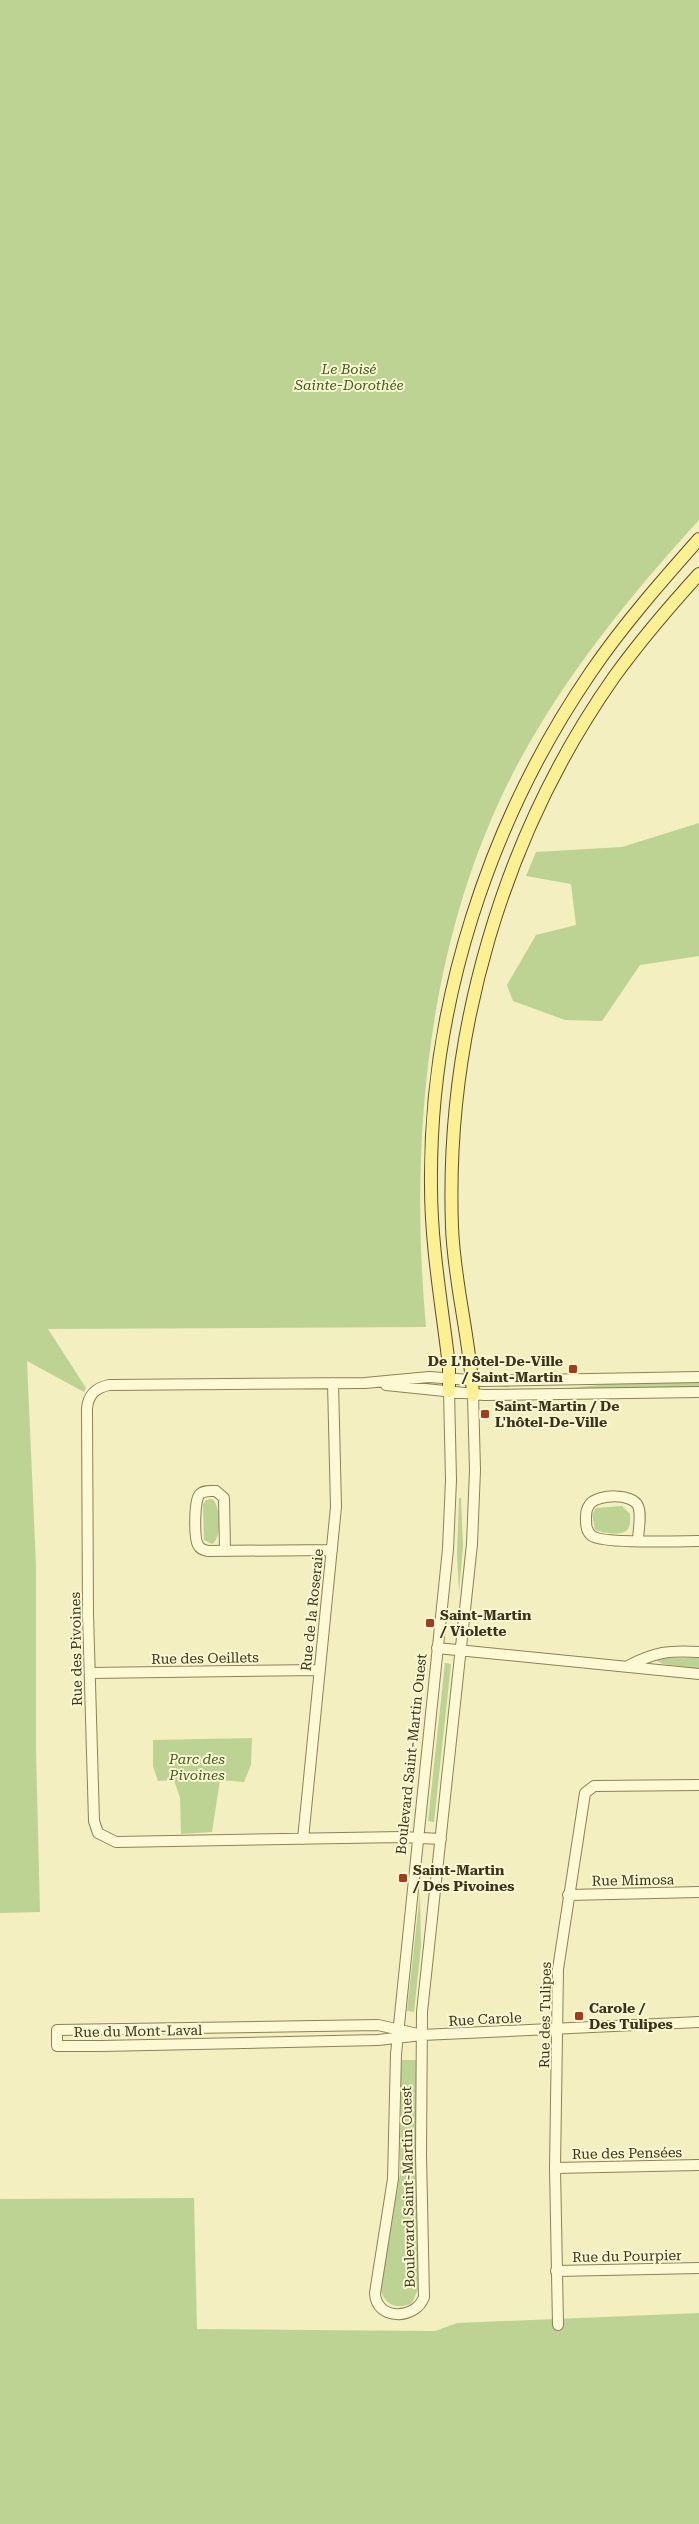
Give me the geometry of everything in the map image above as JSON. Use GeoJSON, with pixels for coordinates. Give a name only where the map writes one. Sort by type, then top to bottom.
{"type":"FeatureCollection","features":[{"type":"Feature","properties":{"kind":"main road","name":"Boulevard Saint-Martin Ouest"},"geometry":{"type":"LineString","coordinates":[[449,1385],[431,1209],[431,1155],[439,1061],[464,944],[489,867],[506,825],[533,768],[559,721],[619,633],[699,539]]}},
{"type":"Feature","properties":{"kind":"main road","name":"Boulevard Saint-Martin Ouest"},"geometry":{"type":"LineString","coordinates":[[473,1394],[454,1254],[452,1197],[459,1083],[472,1010],[486,949],[520,850],[570,749],[624,664],[699,574]]}},
{"type":"Feature","properties":{"kind":"street","name":"Rue des Pivoines"},"geometry":{"type":"LineString","coordinates":[[442,1839],[116,1842],[102,1836],[95,1829],[90,1673],[87,1409],[92,1392],[109,1385],[365,1383],[420,1377],[449,1385]]}},
{"type":"Feature","properties":{"kind":"street"},"geometry":{"type":"LineString","coordinates":[[449,1385],[472,1380],[699,1377]]}},
{"type":"Feature","properties":{"kind":"street","name":"Rue de la Roseraie"},"geometry":{"type":"LineString","coordinates":[[303,1839],[332,1550],[336,1454],[333,1383]]}},
{"type":"Feature","properties":{"kind":"street"},"geometry":{"type":"LineString","coordinates":[[449,1385],[473,1394],[699,1392]]}},
{"type":"Feature","properties":{"kind":"street","name":"Boulevard Saint-Martin Ouest"},"geometry":{"type":"LineString","coordinates":[[449,1385],[450,1508],[398,2034],[393,2179],[375,2293],[376,2300],[382,2309],[388,2313],[400,2314],[419,2307],[424,2300],[425,2292],[421,2156],[423,2008],[474,1523],[473,1394]]}},
{"type":"Feature","properties":{"kind":"street"},"geometry":{"type":"LineString","coordinates":[[225,1550],[224,1498],[216,1491],[202,1492],[198,1496],[196,1504],[196,1542],[203,1550],[225,1550],[332,1550]]}},
{"type":"Feature","properties":{"kind":"street"},"geometry":{"type":"LineString","coordinates":[[638,1541],[639,1507],[635,1501],[628,1498],[603,1498],[592,1502],[586,1509],[586,1527],[591,1535],[598,1539],[638,1541],[699,1541]]}},
{"type":"Feature","properties":{"kind":"street"},"geometry":{"type":"LineString","coordinates":[[437,1648],[699,1674]]}},
{"type":"Feature","properties":{"kind":"street"},"geometry":{"type":"LineString","coordinates":[[627,1666],[649,1655],[668,1650],[699,1652]]}},
{"type":"Feature","properties":{"kind":"street","name":"Rue des Oeillets"},"geometry":{"type":"LineString","coordinates":[[90,1673],[320,1670]]}},
{"type":"Feature","properties":{"kind":"street","name":"Rue des Tulipes"},"geometry":{"type":"LineString","coordinates":[[558,2325],[555,2168],[558,1969],[585,1793],[594,1786],[699,1785]]}},
{"type":"Feature","properties":{"kind":"street","name":"Rue Mimosa"},"geometry":{"type":"LineString","coordinates":[[568,1895],[699,1892]]}},
{"type":"Feature","properties":{"kind":"street","name":"Rue Carole"},"geometry":{"type":"LineString","coordinates":[[398,2034],[422,2035],[699,2022]]}},
{"type":"Feature","properties":{"kind":"street","name":"Rue du Mont-Laval"},"geometry":{"type":"LineString","coordinates":[[378,2025],[398,2034],[378,2040],[57,2046],[57,2030],[378,2025]]}},
{"type":"Feature","properties":{"kind":"street","name":"Rue des Pensées"},"geometry":{"type":"LineString","coordinates":[[555,2168],[699,2165]]}},
{"type":"Feature","properties":{"kind":"street","name":"Rue du Pourpier"},"geometry":{"type":"LineString","coordinates":[[556,2271],[699,2268]]}},
{"type":"Feature","properties":{"kind":"green space","name":"Le Boisé Sainte-Dorothée"},"geometry":{"type":"Polygon","coordinates":[[[0,0],[699,0],[699,520],[630,599],[588,654],[548,712],[530,742],[496,809],[469,879],[448,952],[433,1026],[424,1102],[420,1177],[421,1253],[426,1327],[48,1329],[86,1388],[84,1392],[27,1361],[36,1565],[36,1751],[40,1912],[0,1913],[0,0]]]}},
{"type":"Feature","properties":{"kind":"green space"},"geometry":{"type":"Polygon","coordinates":[[[699,823],[699,956],[640,965],[602,1021],[565,1020],[513,1001],[507,985],[536,935],[576,925],[571,884],[526,876],[536,852],[622,847],[699,823]]]}},
{"type":"Feature","properties":{"kind":"green space"},"geometry":{"type":"Polygon","coordinates":[[[628,1382],[699,1382],[699,1388],[570,1390],[570,1388],[628,1382]]]}},
{"type":"Feature","properties":{"kind":"green space"},"geometry":{"type":"Polygon","coordinates":[[[459,1498],[461,1498],[463,1547],[459,1592],[457,1554],[459,1498]]]}},
{"type":"Feature","properties":{"kind":"green space"},"geometry":{"type":"Polygon","coordinates":[[[212,1499],[215,1502],[219,1515],[219,1529],[212,1544],[204,1540],[203,1504],[206,1500],[212,1499]]]}},
{"type":"Feature","properties":{"kind":"green space"},"geometry":{"type":"Polygon","coordinates":[[[622,1506],[630,1514],[630,1524],[627,1530],[621,1533],[607,1533],[595,1530],[592,1514],[596,1508],[622,1506]]]}},
{"type":"Feature","properties":{"kind":"green space"},"geometry":{"type":"Polygon","coordinates":[[[660,1658],[699,1658],[699,1669],[663,1664],[657,1661],[660,1658]]]}},
{"type":"Feature","properties":{"kind":"green space"},"geometry":{"type":"Polygon","coordinates":[[[445,1663],[451,1664],[434,1822],[428,1821],[445,1663]]]}},
{"type":"Feature","properties":{"kind":"green space","name":"Parc des Pivoines"},"geometry":{"type":"Polygon","coordinates":[[[252,1738],[251,1765],[244,1782],[220,1780],[212,1832],[181,1834],[180,1798],[174,1780],[158,1781],[153,1766],[153,1740],[252,1738]]]}},
{"type":"Feature","properties":{"kind":"green space"},"geometry":{"type":"Polygon","coordinates":[[[420,1893],[421,1946],[414,2012],[407,2011],[420,1893]]]}},
{"type":"Feature","properties":{"kind":"green space"},"geometry":{"type":"Polygon","coordinates":[[[401,2060],[416,2060],[418,2289],[412,2303],[396,2306],[384,2298],[381,2288],[400,2174],[401,2060]]]}},
{"type":"Feature","properties":{"kind":"green space"},"geometry":{"type":"Polygon","coordinates":[[[194,2198],[197,2329],[435,2331],[457,2323],[699,2313],[699,2524],[0,2524],[0,2199],[194,2198]]]}},
{"type":"Feature","properties":{"kind":"place","name":"De L'hôtel-De-Ville / Saint-Martin"},"geometry":{"type":"Point","coordinates":[573,1369]}},
{"type":"Feature","properties":{"kind":"place","name":"Saint-Martin / De L'hôtel-De-Ville"},"geometry":{"type":"Point","coordinates":[485,1414]}},
{"type":"Feature","properties":{"kind":"place","name":"Saint-Martin / Violette"},"geometry":{"type":"Point","coordinates":[430,1623]}},
{"type":"Feature","properties":{"kind":"place","name":"Saint-Martin / Des Pivoines"},"geometry":{"type":"Point","coordinates":[403,1878]}},
{"type":"Feature","properties":{"kind":"place","name":"Carole / Des Tulipes"},"geometry":{"type":"Point","coordinates":[579,2016]}}]}
